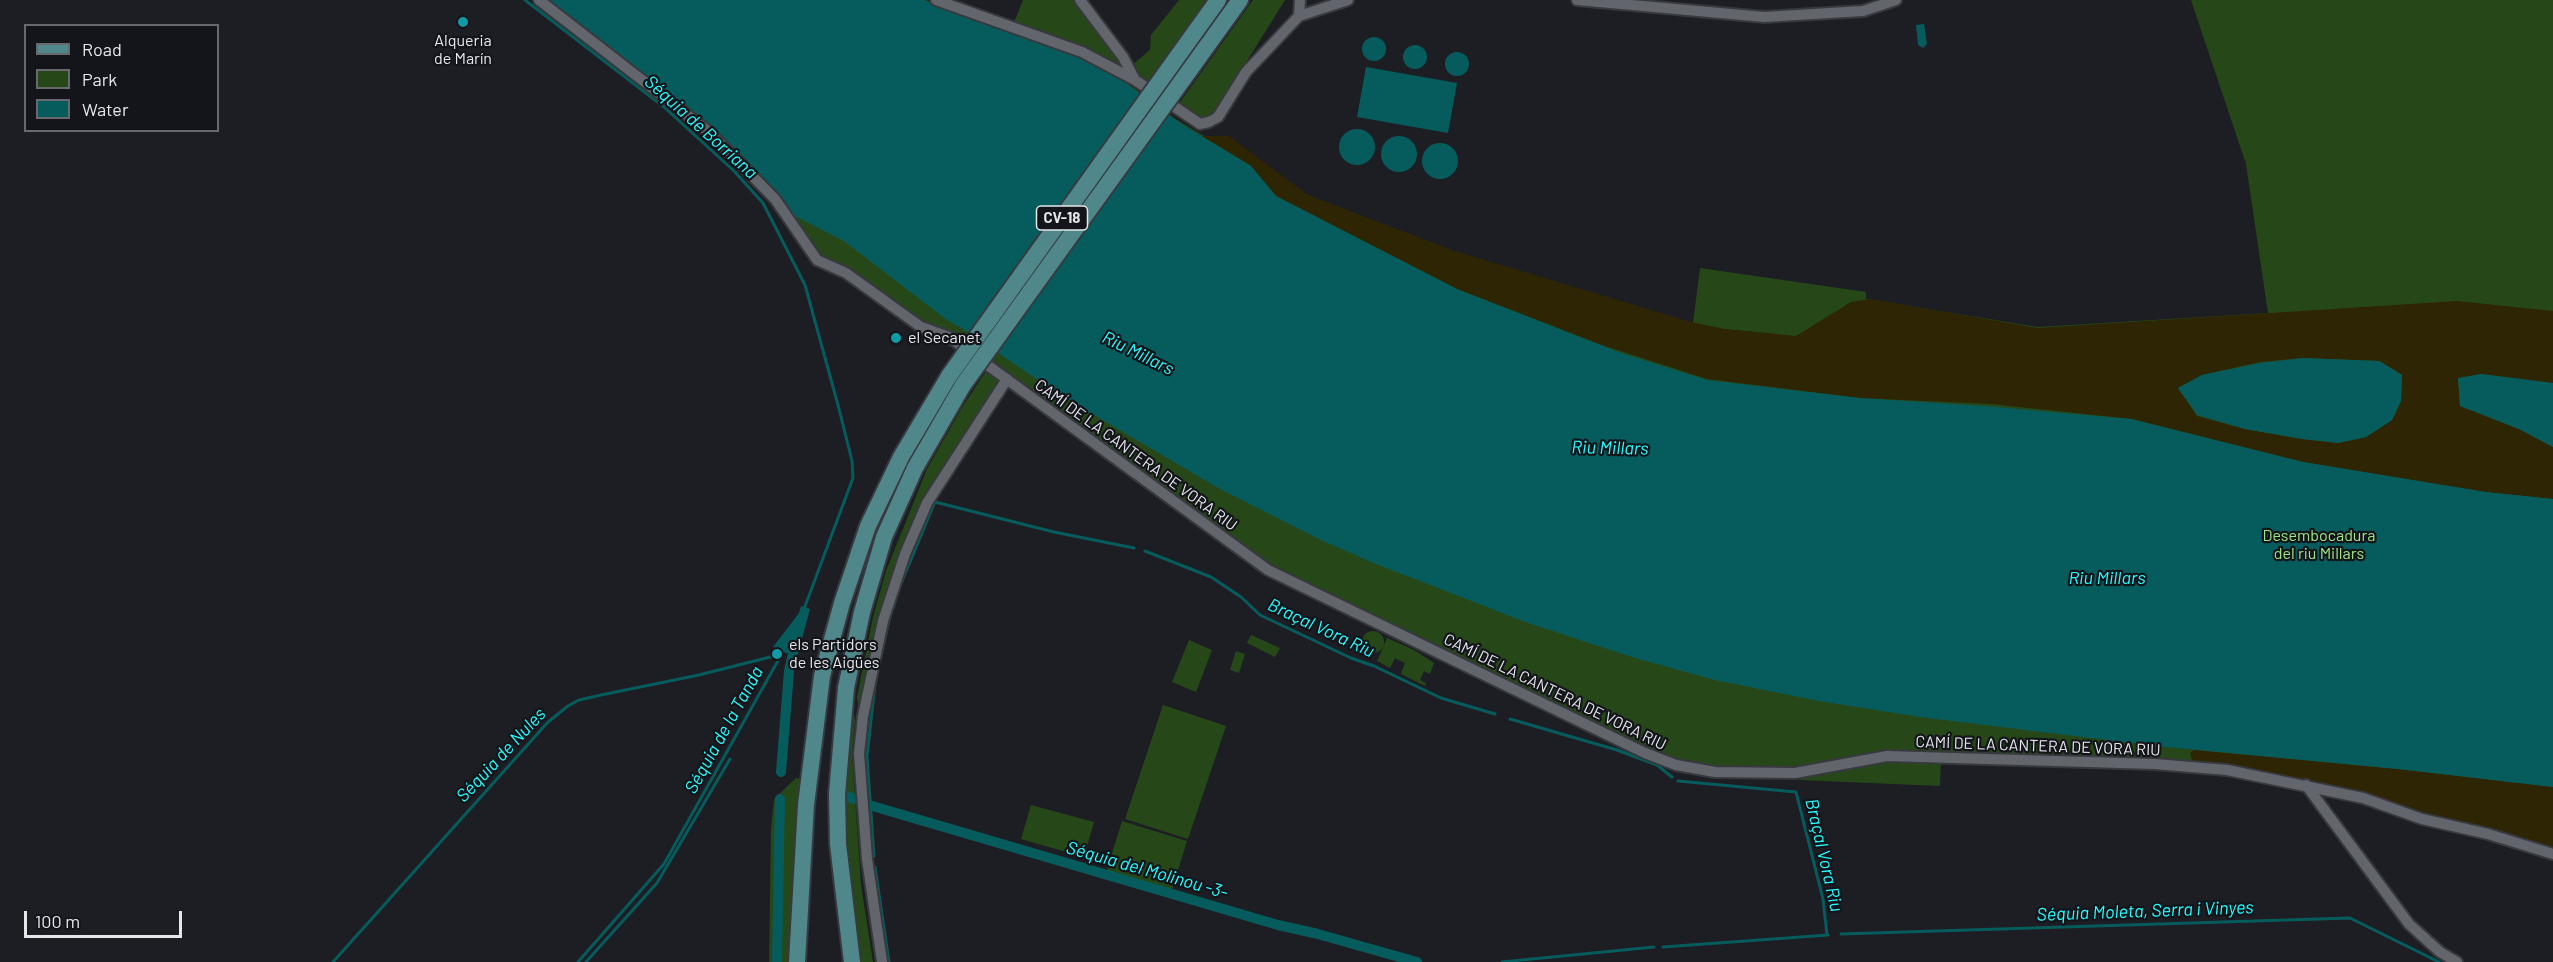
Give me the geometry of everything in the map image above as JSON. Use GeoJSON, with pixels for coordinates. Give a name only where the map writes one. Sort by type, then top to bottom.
{"type":"FeatureCollection","features":[{"type":"Feature","properties":{"kind":"main road","name":"CV-18"},"geometry":{"type":"LineString","coordinates":[[797,962],[806,805],[811,748],[822,676],[842,603],[868,526],[901,457],[949,376],[1218,0]]}},
{"type":"Feature","properties":{"kind":"main road","name":"CV-18"},"geometry":{"type":"LineString","coordinates":[[852,962],[838,834],[838,773],[846,687],[862,612],[884,537],[915,468],[963,385],[1240,0]]}},
{"type":"Feature","properties":{"kind":"street","name":"CAMÍ DE LA CANTERA DE VORA RIU"},"geometry":{"type":"LineString","coordinates":[[539,0],[709,132],[775,199],[817,260],[846,273],[921,327],[949,338],[1268,570],[1645,753],[1676,765],[1714,772],[1795,773],[1887,756],[2053,760],[2227,770],[2363,798],[2422,819],[2488,834],[2553,854]]}},
{"type":"Feature","properties":{"kind":"street"},"geometry":{"type":"LineString","coordinates":[[936,0],[1082,52],[1135,80],[1200,124],[1209,123],[1218,117],[1246,72],[1299,16],[1348,0]]}},
{"type":"Feature","properties":{"kind":"street"},"geometry":{"type":"LineString","coordinates":[[1080,0],[1123,57],[1135,80]]}},
{"type":"Feature","properties":{"kind":"street"},"geometry":{"type":"LineString","coordinates":[[1299,16],[1300,0]]}},
{"type":"Feature","properties":{"kind":"street"},"geometry":{"type":"LineString","coordinates":[[1577,0],[1764,17],[1863,10],[1896,0]]}},
{"type":"Feature","properties":{"kind":"street"},"geometry":{"type":"LineString","coordinates":[[882,962],[867,859],[859,754],[863,716],[881,631],[905,554],[927,503],[1007,379]]}},
{"type":"Feature","properties":{"kind":"street"},"geometry":{"type":"LineString","coordinates":[[2306,785],[2409,924],[2440,952],[2457,962]]}},
{"type":"Feature","properties":{"kind":"green space","name":"Riu Millars"},"geometry":{"type":"Polygon","coordinates":[[[545,0],[926,0],[1073,53],[1114,73],[1174,118],[1251,164],[1276,195],[1568,332],[1776,334],[1724,329],[1693,323],[1700,268],[1866,292],[1866,299],[2038,327],[2268,313],[2246,164],[2191,0],[2553,0],[2553,849],[2247,771],[1887,755],[1794,771],[1759,772],[1676,763],[1285,577],[920,322],[820,257],[779,196],[545,0]]]}},
{"type":"Feature","properties":{"kind":"green space"},"geometry":{"type":"Polygon","coordinates":[[[1023,0],[1078,0],[1133,77],[1013,25],[1023,0]]]}},
{"type":"Feature","properties":{"kind":"green space"},"geometry":{"type":"Polygon","coordinates":[[[1179,0],[1206,0],[1148,85],[1132,65],[1150,50],[1151,35],[1179,0]]]}},
{"type":"Feature","properties":{"kind":"green space"},"geometry":{"type":"Polygon","coordinates":[[[1253,0],[1285,0],[1217,109],[1202,120],[1178,105],[1253,0]]]}},
{"type":"Feature","properties":{"kind":"green space"},"geometry":{"type":"Polygon","coordinates":[[[988,368],[1004,380],[904,552],[860,718],[857,697],[873,617],[886,571],[927,469],[988,368]]]}},
{"type":"Feature","properties":{"kind":"green space"},"geometry":{"type":"Polygon","coordinates":[[[1373,631],[1381,634],[1384,642],[1381,650],[1373,653],[1365,650],[1362,642],[1365,634],[1373,631]]]}},
{"type":"Feature","properties":{"kind":"green space"},"geometry":{"type":"Polygon","coordinates":[[[1251,635],[1280,648],[1275,657],[1247,643],[1251,635]]]}},
{"type":"Feature","properties":{"kind":"green space"},"geometry":{"type":"Polygon","coordinates":[[[1387,638],[1414,650],[1434,663],[1430,674],[1424,671],[1420,680],[1426,683],[1425,686],[1401,674],[1405,663],[1395,658],[1390,668],[1377,661],[1387,638]]]}},
{"type":"Feature","properties":{"kind":"green space"},"geometry":{"type":"Polygon","coordinates":[[[1189,640],[1212,650],[1196,692],[1172,682],[1189,640]]]}},
{"type":"Feature","properties":{"kind":"green space"},"geometry":{"type":"Polygon","coordinates":[[[1236,651],[1245,654],[1239,673],[1230,670],[1236,651]]]}},
{"type":"Feature","properties":{"kind":"green space"},"geometry":{"type":"Polygon","coordinates":[[[1163,705],[1226,726],[1188,839],[1125,819],[1163,705]]]}},
{"type":"Feature","properties":{"kind":"green space"},"geometry":{"type":"Polygon","coordinates":[[[850,712],[854,715],[855,721],[852,754],[861,885],[873,962],[860,962],[848,873],[844,799],[850,712]]]}},
{"type":"Feature","properties":{"kind":"green space"},"geometry":{"type":"Polygon","coordinates":[[[1888,757],[1941,758],[1940,786],[1800,780],[1796,774],[1888,757]]]}},
{"type":"Feature","properties":{"kind":"green space"},"geometry":{"type":"Polygon","coordinates":[[[796,778],[800,779],[789,962],[769,962],[771,829],[774,799],[796,778]]]}},
{"type":"Feature","properties":{"kind":"green space"},"geometry":{"type":"Polygon","coordinates":[[[1031,805],[1094,822],[1084,857],[1021,839],[1031,805]]]}},
{"type":"Feature","properties":{"kind":"green space"},"geometry":{"type":"Polygon","coordinates":[[[1122,821],[1187,841],[1171,893],[1106,873],[1122,821]]]}},
{"type":"Feature","properties":{"kind":"sand"},"geometry":{"type":"Polygon","coordinates":[[[1202,136],[1229,136],[1308,195],[1452,250],[1691,322],[1724,329],[1796,336],[1851,302],[1871,299],[2038,328],[2457,301],[2553,311],[2553,383],[2481,374],[2458,379],[2460,406],[2519,429],[2553,447],[2553,499],[2485,492],[2303,462],[2132,419],[1991,404],[1860,398],[1707,379],[1602,345],[1457,289],[1276,196],[1250,165],[1202,136]],[[2303,358],[2260,362],[2202,375],[2178,388],[2197,416],[2245,429],[2338,443],[2366,437],[2392,420],[2401,401],[2402,375],[2380,361],[2303,358]]]}},
{"type":"Feature","properties":{"kind":"sand"},"geometry":{"type":"Polygon","coordinates":[[[2194,750],[2398,769],[2553,787],[2553,852],[2422,818],[2364,797],[2193,763],[2190,753],[2194,750]]]}},
{"type":"Feature","properties":{"kind":"water","name":"Riu Millars"},"geometry":{"type":"Polygon","coordinates":[[[547,0],[924,0],[1072,54],[1112,73],[1183,125],[1251,166],[1276,196],[1457,289],[1621,353],[1707,380],[1860,398],[2131,419],[2303,462],[2486,492],[2553,499],[2553,787],[2398,769],[2156,746],[1920,717],[1819,701],[1715,680],[1635,658],[1528,623],[1376,564],[1321,540],[1220,489],[1089,412],[947,320],[844,241],[793,215],[779,195],[747,160],[689,107],[584,31],[547,0]]]}},
{"type":"Feature","properties":{"kind":"water"},"geometry":{"type":"Polygon","coordinates":[[[1924,24],[1927,44],[1923,48],[1918,45],[1916,25],[1924,24]]]}},
{"type":"Feature","properties":{"kind":"water"},"geometry":{"type":"Polygon","coordinates":[[[1374,37],[1383,40],[1386,49],[1383,58],[1374,61],[1365,58],[1362,49],[1365,40],[1374,37]]]}},
{"type":"Feature","properties":{"kind":"water"},"geometry":{"type":"Polygon","coordinates":[[[1415,45],[1424,48],[1427,57],[1424,66],[1415,69],[1406,66],[1403,57],[1406,48],[1415,45]]]}},
{"type":"Feature","properties":{"kind":"water"},"geometry":{"type":"Polygon","coordinates":[[[1457,52],[1466,55],[1469,64],[1466,73],[1457,76],[1448,73],[1445,64],[1448,55],[1457,52]]]}},
{"type":"Feature","properties":{"kind":"water"},"geometry":{"type":"Polygon","coordinates":[[[1366,67],[1457,83],[1448,133],[1357,117],[1366,67]]]}},
{"type":"Feature","properties":{"kind":"water"},"geometry":{"type":"Polygon","coordinates":[[[1357,129],[1369,135],[1375,147],[1369,159],[1357,165],[1345,159],[1339,147],[1345,135],[1357,129]]]}},
{"type":"Feature","properties":{"kind":"water"},"geometry":{"type":"Polygon","coordinates":[[[1399,136],[1411,142],[1417,154],[1411,166],[1399,172],[1387,166],[1381,154],[1387,142],[1399,136]]]}},
{"type":"Feature","properties":{"kind":"water"},"geometry":{"type":"Polygon","coordinates":[[[1440,143],[1452,149],[1458,161],[1452,173],[1440,179],[1428,173],[1422,161],[1428,149],[1440,143]]]}},
{"type":"Feature","properties":{"kind":"water"},"geometry":{"type":"Polygon","coordinates":[[[2303,358],[2379,361],[2402,375],[2401,401],[2392,420],[2366,437],[2338,443],[2302,439],[2245,429],[2197,415],[2178,388],[2202,375],[2260,363],[2303,358]]]}},
{"type":"Feature","properties":{"kind":"water"},"geometry":{"type":"Polygon","coordinates":[[[2481,374],[2553,383],[2553,447],[2519,429],[2460,406],[2458,378],[2481,374]]]}},
{"type":"Feature","properties":{"kind":"water"},"geometry":{"type":"Polygon","coordinates":[[[801,606],[810,609],[795,665],[787,661],[789,654],[773,647],[799,613],[801,606]]]}},
{"type":"Feature","properties":{"kind":"waterway","name":"Séquia de Borriana"},"geometry":{"type":"LineString","coordinates":[[525,0],[664,107],[734,171],[763,203],[805,285],[852,461],[853,478],[804,609]]}},
{"type":"Feature","properties":{"kind":"waterway","name":"Braçal Vora Riu"},"geometry":{"type":"LineString","coordinates":[[935,502],[1054,532],[1134,548]]}},
{"type":"Feature","properties":{"kind":"waterway"},"geometry":{"type":"LineString","coordinates":[[898,591],[934,504]]}},
{"type":"Feature","properties":{"kind":"waterway","name":"Braçal Vora Riu"},"geometry":{"type":"LineString","coordinates":[[1145,551],[1211,577],[1241,597],[1260,615],[1351,658],[1374,666],[1441,698],[1495,714]]}},
{"type":"Feature","properties":{"kind":"waterway"},"geometry":{"type":"LineString","coordinates":[[879,664],[891,612]]}},
{"type":"Feature","properties":{"kind":"waterway"},"geometry":{"type":"LineString","coordinates":[[781,772],[789,671],[794,649]]}},
{"type":"Feature","properties":{"kind":"waterway","name":"Séquia de la Tanda"},"geometry":{"type":"LineString","coordinates":[[578,962],[664,864],[784,650]]}},
{"type":"Feature","properties":{"kind":"waterway","name":"Séquia de Nules"},"geometry":{"type":"LineString","coordinates":[[333,962],[548,722],[568,706],[579,700],[699,675],[782,654]]}},
{"type":"Feature","properties":{"kind":"waterway"},"geometry":{"type":"LineString","coordinates":[[874,856],[867,756],[876,676]]}},
{"type":"Feature","properties":{"kind":"waterway","name":"Braçal Vora Riu"},"geometry":{"type":"LineString","coordinates":[[1510,719],[1617,750],[1657,765],[1672,777]]}},
{"type":"Feature","properties":{"kind":"waterway","name":"Séquia de la Tanda"},"geometry":{"type":"LineString","coordinates":[[586,962],[657,883],[730,759]]}},
{"type":"Feature","properties":{"kind":"waterway","name":"Braçal Vora Riu"},"geometry":{"type":"LineString","coordinates":[[1678,781],[1796,792],[1823,899],[1827,935]]}},
{"type":"Feature","properties":{"kind":"waterway","name":"Séquia del Molinou -3-"},"geometry":{"type":"LineString","coordinates":[[847,796],[854,799]]}},
{"type":"Feature","properties":{"kind":"waterway"},"geometry":{"type":"LineString","coordinates":[[777,962],[780,799]]}},
{"type":"Feature","properties":{"kind":"waterway","name":"Séquia del Molinou -3-"},"geometry":{"type":"LineString","coordinates":[[869,805],[1278,925],[1417,962]]}},
{"type":"Feature","properties":{"kind":"waterway"},"geometry":{"type":"LineString","coordinates":[[875,867],[889,962]]}},
{"type":"Feature","properties":{"kind":"waterway","name":"Séquia Moleta, Serra i Vinyes"},"geometry":{"type":"LineString","coordinates":[[1841,934],[2350,918],[2439,962]]}},
{"type":"Feature","properties":{"kind":"waterway","name":"Séquia Moleta, Serra i Vinyes"},"geometry":{"type":"LineString","coordinates":[[1663,947],[1828,935]]}},
{"type":"Feature","properties":{"kind":"waterway","name":"Séquia Moleta, Serra i Vinyes"},"geometry":{"type":"LineString","coordinates":[[1502,962],[1654,947]]}},
{"type":"Feature","properties":{"kind":"place","name":"Alqueria de Marín"},"geometry":{"type":"Point","coordinates":[463,22]}},
{"type":"Feature","properties":{"kind":"place","name":"el Secanet"},"geometry":{"type":"Point","coordinates":[896,338]}},
{"type":"Feature","properties":{"kind":"place","name":"els Partidors de les Aigües"},"geometry":{"type":"Point","coordinates":[777,654]}},
{"type":"Feature","properties":{"kind":"park label","name":"Desembocadura del riu Millars"},"geometry":{"type":"Point","coordinates":[2319,545]}}]}
